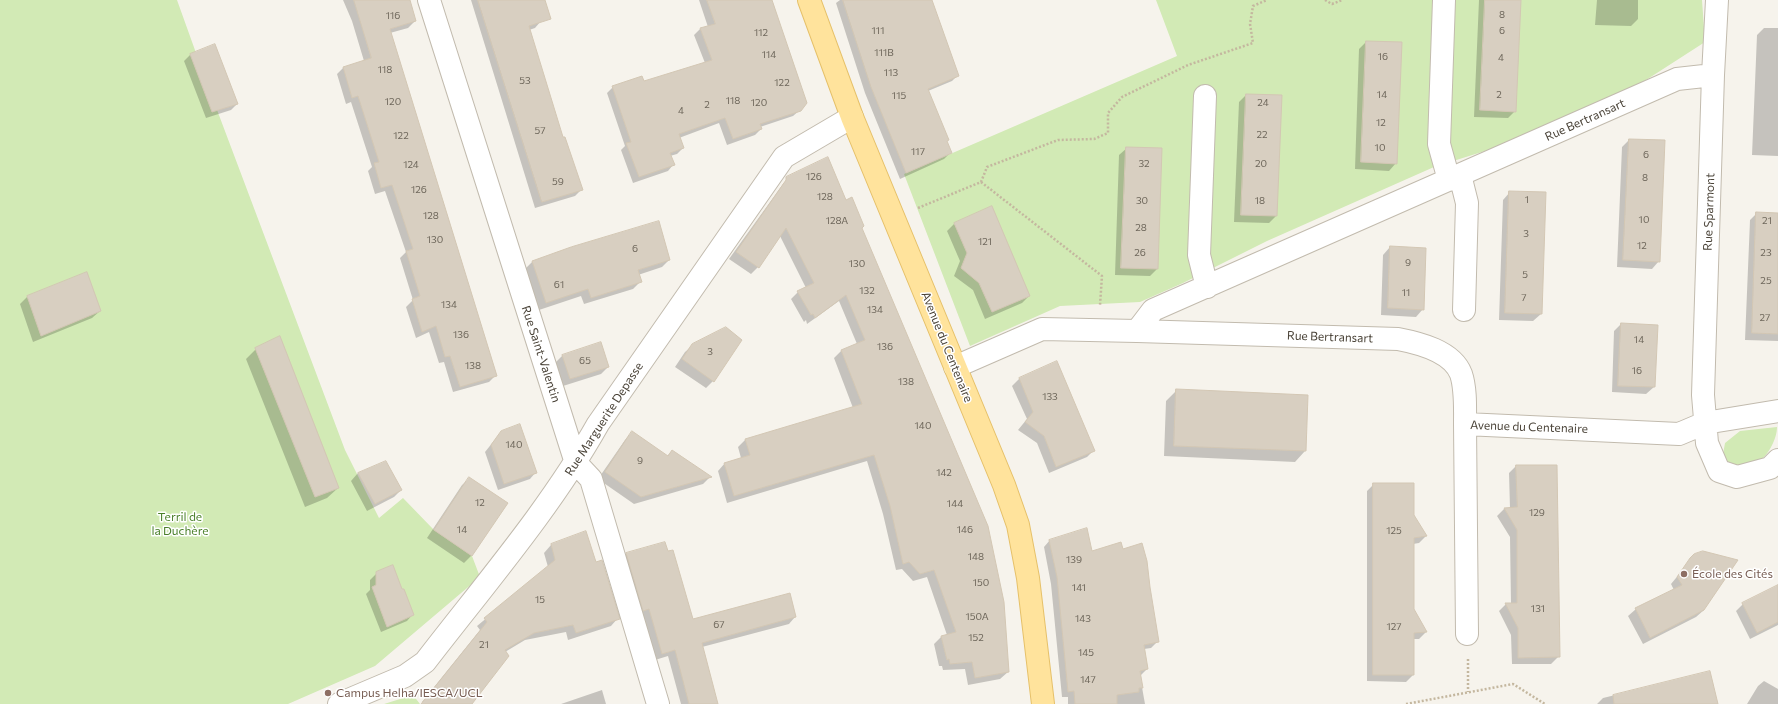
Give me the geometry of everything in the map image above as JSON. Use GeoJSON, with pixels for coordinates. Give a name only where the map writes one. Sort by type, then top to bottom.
{"type":"FeatureCollection","features":[{"type":"Feature","properties":{"kind":"main road","name":"Avenue du Centenaire"},"geometry":{"type":"LineString","coordinates":[[809,0],[852,117],[1004,485],[1018,525],[1028,578],[1044,704]]}},
{"type":"Feature","properties":{"kind":"street","name":"Rue Saint-Valentin"},"geometry":{"type":"LineString","coordinates":[[429,0],[576,463],[591,479],[658,704]]}},
{"type":"Feature","properties":{"kind":"street"},"geometry":{"type":"LineString","coordinates":[[1444,0],[1439,144],[1467,204],[1464,310]]}},
{"type":"Feature","properties":{"kind":"street","name":"Rue Sparmont"},"geometry":{"type":"LineString","coordinates":[[1705,423],[1703,395],[1713,75],[1717,0]]}},
{"type":"Feature","properties":{"kind":"street","name":"Rue Bertransart"},"geometry":{"type":"LineString","coordinates":[[1137,331],[1153,310],[1678,79],[1713,75]]}},
{"type":"Feature","properties":{"kind":"street"},"geometry":{"type":"LineString","coordinates":[[1205,96],[1199,255],[1207,287]]}},
{"type":"Feature","properties":{"kind":"street","name":"Rue Marguerite Depasse"},"geometry":{"type":"LineString","coordinates":[[339,704],[405,676],[425,662],[546,506],[576,463],[598,424],[784,157],[852,117]]}},
{"type":"Feature","properties":{"kind":"street","name":"Rue Bertransart"},"geometry":{"type":"LineString","coordinates":[[955,367],[1042,329],[1398,339],[1421,343],[1434,349],[1454,364],[1460,374],[1464,399],[1465,424]]}},
{"type":"Feature","properties":{"kind":"street","name":"Avenue du Centenaire"},"geometry":{"type":"LineString","coordinates":[[1467,634],[1465,424],[1679,434],[1705,423],[1778,411]]}},
{"type":"Feature","properties":{"kind":"street"},"geometry":{"type":"LineString","coordinates":[[1705,423],[1706,443],[1719,471],[1737,477],[1770,468],[1778,460]]}},
{"type":"Feature","properties":{"kind":"path"},"geometry":{"type":"LineString","coordinates":[[894,218],[981,182],[987,167],[1058,140],[1094,139],[1108,133],[1108,113],[1122,98],[1188,65],[1253,43],[1250,24],[1253,6],[1267,0]]}},
{"type":"Feature","properties":{"kind":"path"},"geometry":{"type":"LineString","coordinates":[[1325,0],[1332,4],[1342,0]]}},
{"type":"Feature","properties":{"kind":"path"},"geometry":{"type":"LineString","coordinates":[[981,182],[1102,276],[1098,330]]}},
{"type":"Feature","properties":{"kind":"path"},"geometry":{"type":"LineString","coordinates":[[1467,634],[1468,692]]}},
{"type":"Feature","properties":{"kind":"path"},"geometry":{"type":"LineString","coordinates":[[1406,704],[1513,684],[1545,704]]}},
{"type":"Feature","properties":{"kind":"green space","name":"Terril de la Duchère"},"geometry":{"type":"Polygon","coordinates":[[[0,0],[177,0],[345,450],[379,518],[403,498],[434,530],[472,556],[480,577],[375,666],[288,704],[0,704],[0,0]]]}},
{"type":"Feature","properties":{"kind":"green space"},"geometry":{"type":"Polygon","coordinates":[[[1156,0],[1702,0],[1705,42],[1584,120],[1434,167],[1267,241],[1183,283],[1140,302],[1060,306],[970,346],[904,174],[1177,56],[1156,0]]]}},
{"type":"Feature","properties":{"kind":"green space"},"geometry":{"type":"Polygon","coordinates":[[[1777,427],[1777,432],[1771,447],[1765,456],[1758,462],[1733,467],[1722,460],[1725,443],[1740,431],[1777,427]]]}},
{"type":"Feature","properties":{"kind":"green space"},"geometry":{"type":"Polygon","coordinates":[[[413,695],[420,704],[384,704],[413,695]]]}},
{"type":"Feature","properties":{"kind":"building"},"geometry":{"type":"Polygon","coordinates":[[[354,0],[410,0],[416,21],[390,29],[497,376],[460,387],[450,356],[445,357],[436,326],[422,332],[412,299],[420,296],[406,251],[413,249],[392,185],[381,188],[374,163],[379,162],[358,96],[352,98],[343,67],[371,58],[354,0]]]}},
{"type":"Feature","properties":{"kind":"building"},"geometry":{"type":"Polygon","coordinates":[[[478,0],[545,0],[551,19],[529,26],[563,137],[565,137],[583,190],[542,202],[478,0]]]}},
{"type":"Feature","properties":{"kind":"building"},"geometry":{"type":"Polygon","coordinates":[[[707,0],[772,0],[807,103],[801,111],[760,124],[762,129],[733,139],[725,118],[679,134],[684,148],[670,153],[675,165],[639,177],[626,143],[631,142],[612,86],[642,76],[644,81],[712,60],[700,28],[715,24],[707,0]]]}},
{"type":"Feature","properties":{"kind":"building"},"geometry":{"type":"Polygon","coordinates":[[[843,0],[932,0],[959,76],[928,89],[949,140],[947,141],[952,153],[906,173],[871,87],[843,0]]]}},
{"type":"Feature","properties":{"kind":"building"},"geometry":{"type":"Polygon","coordinates":[[[1485,0],[1521,0],[1516,112],[1480,110],[1485,0]]]}},
{"type":"Feature","properties":{"kind":"building"},"geometry":{"type":"Polygon","coordinates":[[[1366,41],[1402,42],[1397,164],[1361,162],[1366,41]]]}},
{"type":"Feature","properties":{"kind":"building"},"geometry":{"type":"Polygon","coordinates":[[[215,44],[238,104],[212,112],[190,54],[215,44]]]}},
{"type":"Feature","properties":{"kind":"building"},"geometry":{"type":"Polygon","coordinates":[[[1246,94],[1282,95],[1277,216],[1241,215],[1246,94]]]}},
{"type":"Feature","properties":{"kind":"building"},"geometry":{"type":"Polygon","coordinates":[[[1629,139],[1665,140],[1660,262],[1623,260],[1629,139]]]}},
{"type":"Feature","properties":{"kind":"building"},"geometry":{"type":"Polygon","coordinates":[[[1126,147],[1162,148],[1158,269],[1121,268],[1126,147]]]}},
{"type":"Feature","properties":{"kind":"building"},"geometry":{"type":"Polygon","coordinates":[[[828,157],[846,200],[852,197],[864,226],[862,228],[988,526],[1004,602],[1009,672],[975,678],[972,662],[950,664],[949,659],[947,660],[941,636],[956,632],[934,570],[920,574],[909,562],[903,564],[890,506],[874,455],[734,496],[724,463],[750,455],[745,439],[862,404],[841,350],[865,340],[846,295],[815,318],[813,314],[811,315],[797,291],[814,283],[786,228],[759,268],[736,252],[786,180],[786,177],[828,157]]]}},
{"type":"Feature","properties":{"kind":"building"},"geometry":{"type":"Polygon","coordinates":[[[1509,191],[1546,192],[1542,314],[1505,313],[1509,191]]]}},
{"type":"Feature","properties":{"kind":"building"},"geometry":{"type":"Polygon","coordinates":[[[992,206],[1030,296],[992,312],[979,283],[961,268],[967,253],[954,223],[992,206]]]}},
{"type":"Feature","properties":{"kind":"building"},"geometry":{"type":"Polygon","coordinates":[[[1756,212],[1778,213],[1778,334],[1752,333],[1756,212]]]}},
{"type":"Feature","properties":{"kind":"building"},"geometry":{"type":"Polygon","coordinates":[[[659,221],[670,260],[638,270],[642,282],[591,298],[588,289],[546,303],[532,261],[571,247],[659,221]]]}},
{"type":"Feature","properties":{"kind":"building"},"geometry":{"type":"Polygon","coordinates":[[[1390,246],[1426,248],[1424,310],[1388,308],[1390,246]]]}},
{"type":"Feature","properties":{"kind":"building"},"geometry":{"type":"Polygon","coordinates":[[[87,272],[101,311],[41,336],[27,296],[87,272]]]}},
{"type":"Feature","properties":{"kind":"building"},"geometry":{"type":"Polygon","coordinates":[[[1621,323],[1658,325],[1655,387],[1618,386],[1621,323]]]}},
{"type":"Feature","properties":{"kind":"building"},"geometry":{"type":"Polygon","coordinates":[[[726,327],[742,340],[714,382],[682,359],[692,344],[726,327]]]}},
{"type":"Feature","properties":{"kind":"building"},"geometry":{"type":"Polygon","coordinates":[[[280,336],[339,488],[315,497],[255,348],[280,336]]]}},
{"type":"Feature","properties":{"kind":"building"},"geometry":{"type":"Polygon","coordinates":[[[601,342],[609,367],[570,379],[562,355],[601,342]]]}},
{"type":"Feature","properties":{"kind":"building"},"geometry":{"type":"Polygon","coordinates":[[[1057,361],[1095,451],[1056,467],[1044,436],[1025,422],[1033,412],[1019,378],[1057,361]]]}},
{"type":"Feature","properties":{"kind":"building"},"geometry":{"type":"Polygon","coordinates":[[[1176,389],[1308,395],[1306,451],[1174,446],[1176,389]]]}},
{"type":"Feature","properties":{"kind":"building"},"geometry":{"type":"Polygon","coordinates":[[[520,424],[537,473],[504,484],[491,445],[501,431],[520,424]]]}},
{"type":"Feature","properties":{"kind":"building"},"geometry":{"type":"Polygon","coordinates":[[[632,431],[668,456],[672,450],[712,477],[641,497],[605,472],[632,431]]]}},
{"type":"Feature","properties":{"kind":"building"},"geometry":{"type":"Polygon","coordinates":[[[386,461],[402,490],[375,504],[358,473],[386,461]]]}},
{"type":"Feature","properties":{"kind":"building"},"geometry":{"type":"Polygon","coordinates":[[[1516,465],[1557,465],[1560,657],[1518,658],[1518,628],[1505,603],[1517,603],[1517,530],[1504,508],[1517,507],[1516,465]]]}},
{"type":"Feature","properties":{"kind":"building"},"geometry":{"type":"Polygon","coordinates":[[[469,477],[508,503],[472,556],[434,530],[469,477]]]}},
{"type":"Feature","properties":{"kind":"building"},"geometry":{"type":"Polygon","coordinates":[[[1373,483],[1414,483],[1414,515],[1427,536],[1414,538],[1414,609],[1427,632],[1414,633],[1414,675],[1373,675],[1373,483]]]}},
{"type":"Feature","properties":{"kind":"building"},"geometry":{"type":"Polygon","coordinates":[[[1087,528],[1092,551],[1121,542],[1123,549],[1142,543],[1147,561],[1159,642],[1144,645],[1148,669],[1140,671],[1143,688],[1139,688],[1139,692],[1117,695],[1117,704],[1075,704],[1074,691],[1068,692],[1057,577],[1049,540],[1087,528]]]}},
{"type":"Feature","properties":{"kind":"building"},"geometry":{"type":"Polygon","coordinates":[[[586,531],[596,562],[602,560],[620,619],[576,633],[573,625],[534,633],[505,650],[509,656],[472,704],[421,704],[487,622],[484,618],[555,560],[551,544],[586,531]]]}},
{"type":"Feature","properties":{"kind":"building"},"geometry":{"type":"Polygon","coordinates":[[[665,542],[668,551],[673,550],[693,619],[790,593],[796,617],[702,643],[718,704],[689,704],[675,650],[662,654],[649,609],[643,611],[626,553],[665,542]]]}},
{"type":"Feature","properties":{"kind":"building"},"geometry":{"type":"Polygon","coordinates":[[[1703,551],[1738,560],[1704,610],[1650,638],[1635,608],[1682,585],[1677,577],[1694,554],[1703,551]]]}},
{"type":"Feature","properties":{"kind":"building"},"geometry":{"type":"Polygon","coordinates":[[[393,565],[414,615],[387,627],[372,587],[376,585],[376,572],[393,565]]]}},
{"type":"Feature","properties":{"kind":"building"},"geometry":{"type":"Polygon","coordinates":[[[1778,585],[1778,622],[1757,633],[1742,603],[1778,585]]]}},
{"type":"Feature","properties":{"kind":"building"},"geometry":{"type":"Polygon","coordinates":[[[1710,671],[1718,704],[1614,704],[1613,695],[1710,671]]]}},
{"type":"Feature","properties":{"kind":"place","name":"École des Cités"},"geometry":{"type":"Point","coordinates":[1684,574]}},
{"type":"Feature","properties":{"kind":"place","name":"Campus Helha/IESCA/UCL"},"geometry":{"type":"Point","coordinates":[328,693]}}]}
